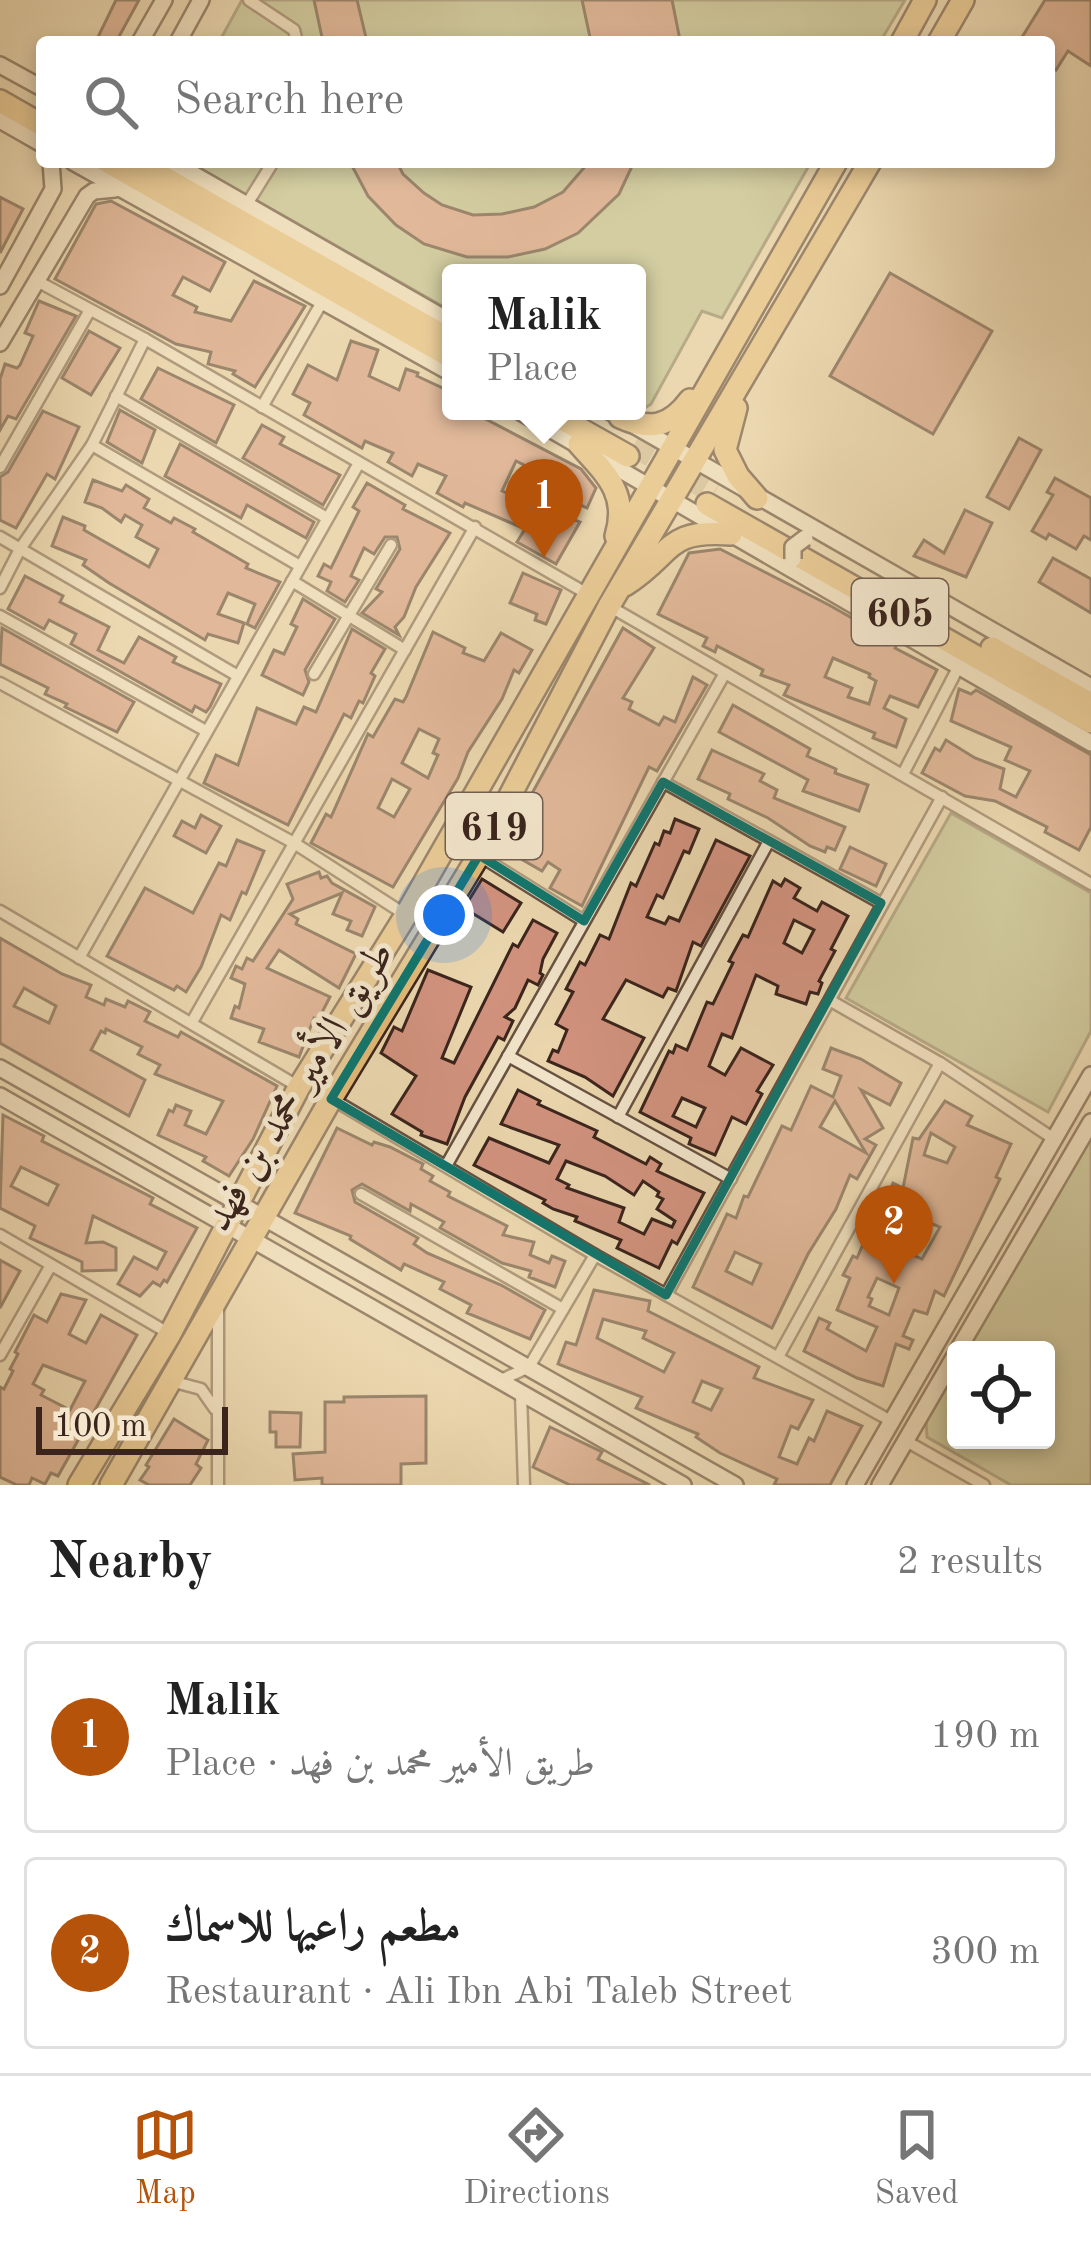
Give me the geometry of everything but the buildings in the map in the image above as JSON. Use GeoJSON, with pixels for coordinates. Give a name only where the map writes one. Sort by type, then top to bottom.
{"type":"FeatureCollection","features":[{"type":"Feature","properties":{"kind":"highway"},"geometry":{"type":"LineString","coordinates":[[905,36],[925,0]]}},
{"type":"Feature","properties":{"kind":"highway"},"geometry":{"type":"LineString","coordinates":[[942,36],[963,0]]}},
{"type":"Feature","properties":{"kind":"highway"},"geometry":{"type":"LineString","coordinates":[[0,85],[36,106]]}},
{"type":"Feature","properties":{"kind":"highway"},"geometry":{"type":"LineString","coordinates":[[0,101],[36,122]]}},
{"type":"Feature","properties":{"kind":"highway"},"geometry":{"type":"LineString","coordinates":[[119,168],[442,352]]}},
{"type":"Feature","properties":{"kind":"highway"},"geometry":{"type":"LineString","coordinates":[[148,168],[442,335]]}},
{"type":"Feature","properties":{"kind":"highway","name":"طريق الأمير محمد بن فهد"},"geometry":{"type":"LineString","coordinates":[[111,1485],[332,1099],[479,855],[605,592],[650,486],[833,168]]}},
{"type":"Feature","properties":{"kind":"highway","name":"طريق الأمير محمد بن فهد"},"geometry":{"type":"LineString","coordinates":[[80,1485],[170,1334],[299,1087],[605,592],[672,499],[867,168]]}},
{"type":"Feature","properties":{"kind":"highway"},"geometry":{"type":"LineString","coordinates":[[627,420],[642,427],[667,423],[720,371]]}},
{"type":"Feature","properties":{"kind":"highway"},"geometry":{"type":"LineString","coordinates":[[742,385],[725,450],[738,476],[758,498]]}},
{"type":"Feature","properties":{"kind":"highway"},"geometry":{"type":"LineString","coordinates":[[560,420],[631,451],[586,420]]}},
{"type":"Feature","properties":{"kind":"highway"},"geometry":{"type":"LineString","coordinates":[[579,445],[617,487],[620,500],[605,592]]}},
{"type":"Feature","properties":{"kind":"highway","name":"605"},"geometry":{"type":"LineString","coordinates":[[1091,704],[711,499],[1091,722]]}},
{"type":"Feature","properties":{"kind":"highway"},"geometry":{"type":"LineString","coordinates":[[605,592],[656,562],[675,540],[698,531],[731,534]]}},
{"type":"Feature","properties":{"kind":"street"},"geometry":{"type":"LineString","coordinates":[[143,36],[164,0]]}},
{"type":"Feature","properties":{"kind":"street"},"geometry":{"type":"LineString","coordinates":[[181,36],[201,0]]}},
{"type":"Feature","properties":{"kind":"street"},"geometry":{"type":"LineString","coordinates":[[249,0],[294,30],[296,36]]}},
{"type":"Feature","properties":{"kind":"street"},"geometry":{"type":"LineString","coordinates":[[0,64],[36,85]]}},
{"type":"Feature","properties":{"kind":"street"},"geometry":{"type":"LineString","coordinates":[[0,120],[36,141]]}},
{"type":"Feature","properties":{"kind":"street"},"geometry":{"type":"LineString","coordinates":[[0,286],[6,263],[53,189],[51,168]]}},
{"type":"Feature","properties":{"kind":"street"},"geometry":{"type":"LineString","coordinates":[[83,168],[442,369]]}},
{"type":"Feature","properties":{"kind":"street"},"geometry":{"type":"LineString","coordinates":[[183,168],[442,317]]}},
{"type":"Feature","properties":{"kind":"street"},"geometry":{"type":"LineString","coordinates":[[247,204],[269,168]]}},
{"type":"Feature","properties":{"kind":"street"},"geometry":{"type":"LineString","coordinates":[[0,343],[71,220],[94,190],[119,189]]}},
{"type":"Feature","properties":{"kind":"street"},"geometry":{"type":"LineString","coordinates":[[44,204],[64,199],[72,206],[71,220]]}},
{"type":"Feature","properties":{"kind":"street"},"geometry":{"type":"LineString","coordinates":[[37,281],[475,527],[605,592],[725,673],[1091,884]]}},
{"type":"Feature","properties":{"kind":"street"},"geometry":{"type":"LineString","coordinates":[[262,406],[322,302]]}},
{"type":"Feature","properties":{"kind":"street"},"geometry":{"type":"LineString","coordinates":[[0,467],[90,310]]}},
{"type":"Feature","properties":{"kind":"street"},"geometry":{"type":"LineString","coordinates":[[0,588],[20,549],[92,445],[145,339]]}},
{"type":"Feature","properties":{"kind":"street"},"geometry":{"type":"LineString","coordinates":[[116,396],[327,518]]}},
{"type":"Feature","properties":{"kind":"street"},"geometry":{"type":"LineString","coordinates":[[535,420],[1091,743]]}},
{"type":"Feature","properties":{"kind":"street"},"geometry":{"type":"LineString","coordinates":[[625,420],[1091,687]]}},
{"type":"Feature","properties":{"kind":"street"},"geometry":{"type":"LineString","coordinates":[[92,445],[300,566]]}},
{"type":"Feature","properties":{"kind":"street"},"geometry":{"type":"LineString","coordinates":[[79,958],[359,463]]}},
{"type":"Feature","properties":{"kind":"street"},"geometry":{"type":"LineString","coordinates":[[192,1022],[475,527]]}},
{"type":"Feature","properties":{"kind":"street"},"geometry":{"type":"LineString","coordinates":[[0,537],[238,676]]}},
{"type":"Feature","properties":{"kind":"street"},"geometry":{"type":"LineString","coordinates":[[810,580],[793,560],[793,548],[805,538],[836,540]]}},
{"type":"Feature","properties":{"kind":"street"},"geometry":{"type":"LineString","coordinates":[[314,674],[391,545]]}},
{"type":"Feature","properties":{"kind":"street"},"geometry":{"type":"LineString","coordinates":[[292,581],[405,650]]}},
{"type":"Feature","properties":{"kind":"street"},"geometry":{"type":"LineString","coordinates":[[0,616],[206,731]]}},
{"type":"Feature","properties":{"kind":"street"},"geometry":{"type":"LineString","coordinates":[[903,774],[959,664]]}},
{"type":"Feature","properties":{"kind":"street"},"geometry":{"type":"LineString","coordinates":[[446,1166],[725,673]]}},
{"type":"Feature","properties":{"kind":"street"},"geometry":{"type":"LineString","coordinates":[[0,683],[294,843],[406,915]]}},
{"type":"Feature","properties":{"kind":"street"},"geometry":{"type":"LineString","coordinates":[[663,782],[880,904]]}},
{"type":"Feature","properties":{"kind":"street"},"geometry":{"type":"LineString","coordinates":[[666,1295],[943,797]]}},
{"type":"Feature","properties":{"kind":"street"},"geometry":{"type":"LineString","coordinates":[[618,1117],[769,841]]}},
{"type":"Feature","properties":{"kind":"street"},"geometry":{"type":"LineString","coordinates":[[479,855],[584,921]]}},
{"type":"Feature","properties":{"kind":"street"},"geometry":{"type":"LineString","coordinates":[[0,911],[299,1087]]}},
{"type":"Feature","properties":{"kind":"street"},"geometry":{"type":"LineString","coordinates":[[831,1001],[940,1063],[1054,1138]]}},
{"type":"Feature","properties":{"kind":"street"},"geometry":{"type":"LineString","coordinates":[[508,1056],[731,1179]]}},
{"type":"Feature","properties":{"kind":"street"},"geometry":{"type":"LineString","coordinates":[[778,1357],[940,1063]]}},
{"type":"Feature","properties":{"kind":"street"},"geometry":{"type":"LineString","coordinates":[[0,1068],[231,1215],[250,1240],[683,1485]]}},
{"type":"Feature","properties":{"kind":"street"},"geometry":{"type":"LineString","coordinates":[[855,1485],[1091,1076]]}},
{"type":"Feature","properties":{"kind":"street"},"geometry":{"type":"LineString","coordinates":[[0,1096],[231,1215],[262,1219],[735,1485]]}},
{"type":"Feature","properties":{"kind":"street"},"geometry":{"type":"LineString","coordinates":[[332,1099],[595,1255],[891,1421]]}},
{"type":"Feature","properties":{"kind":"street"},"geometry":{"type":"LineString","coordinates":[[963,1341],[1091,1122]]}},
{"type":"Feature","properties":{"kind":"street"},"geometry":{"type":"LineString","coordinates":[[361,1194],[563,1309]]}},
{"type":"Feature","properties":{"kind":"street"},"geometry":{"type":"LineString","coordinates":[[0,1235],[170,1334]]}},
{"type":"Feature","properties":{"kind":"street"},"geometry":{"type":"LineString","coordinates":[[501,1380],[530,1367],[595,1255]]}},
{"type":"Feature","properties":{"kind":"street"},"geometry":{"type":"LineString","coordinates":[[0,1355],[51,1265]]}},
{"type":"Feature","properties":{"kind":"street"},"geometry":{"type":"LineString","coordinates":[[218,1298],[213,1397],[218,1415],[218,1485]]}},
{"type":"Feature","properties":{"kind":"street"},"geometry":{"type":"LineString","coordinates":[[880,1485],[947,1369]]}},
{"type":"Feature","properties":{"kind":"street"},"geometry":{"type":"LineString","coordinates":[[171,1381],[188,1382],[213,1397]]}},
{"type":"Feature","properties":{"kind":"street"},"geometry":{"type":"LineString","coordinates":[[521,1394],[524,1485]]}},
{"type":"Feature","properties":{"kind":"street"},"geometry":{"type":"LineString","coordinates":[[906,1441],[984,1485]]}},
{"type":"Feature","properties":{"kind":"highlighted area"},"geometry":{"type":"Polygon","coordinates":[[[663,782],[881,903],[666,1295],[331,1099],[479,855],[584,921],[663,782]]]}},
{"type":"Feature","properties":{"kind":"green space"},"geometry":{"type":"Polygon","coordinates":[[[242,0],[905,0],[884,36],[222,36],[242,0]]]}},
{"type":"Feature","properties":{"kind":"green space"},"geometry":{"type":"Polygon","coordinates":[[[200,168],[808,168],[722,318],[702,311],[646,407],[646,264],[442,264],[442,306],[200,168]]]}},
{"type":"Feature","properties":{"kind":"green space"},"geometry":{"type":"Polygon","coordinates":[[[951,813],[1091,893],[1091,1031],[1048,1112],[846,998],[951,813]]]}},
{"type":"Feature","properties":{"kind":"green space"},"geometry":{"type":"Polygon","coordinates":[[[1091,1133],[1091,1485],[1011,1485],[948,1449],[1055,1449],[1055,1341],[970,1341],[1091,1133]]]}},
{"type":"Feature","properties":{"kind":"green space"},"geometry":{"type":"Polygon","coordinates":[[[947,1382],[947,1448],[927,1437],[926,1419],[947,1382]]]}},
{"type":"Feature","properties":{"kind":"tunnel"},"geometry":{"type":"LineString","coordinates":[[633,446],[714,494]]}},
{"type":"Feature","properties":{"kind":"place","name":"Malik"},"geometry":{"type":"Point","coordinates":[544,558]}},
{"type":"Feature","properties":{"kind":"place","name":"مطعم راعيها للاسماك"},"geometry":{"type":"Point","coordinates":[894,1284]}}]}
